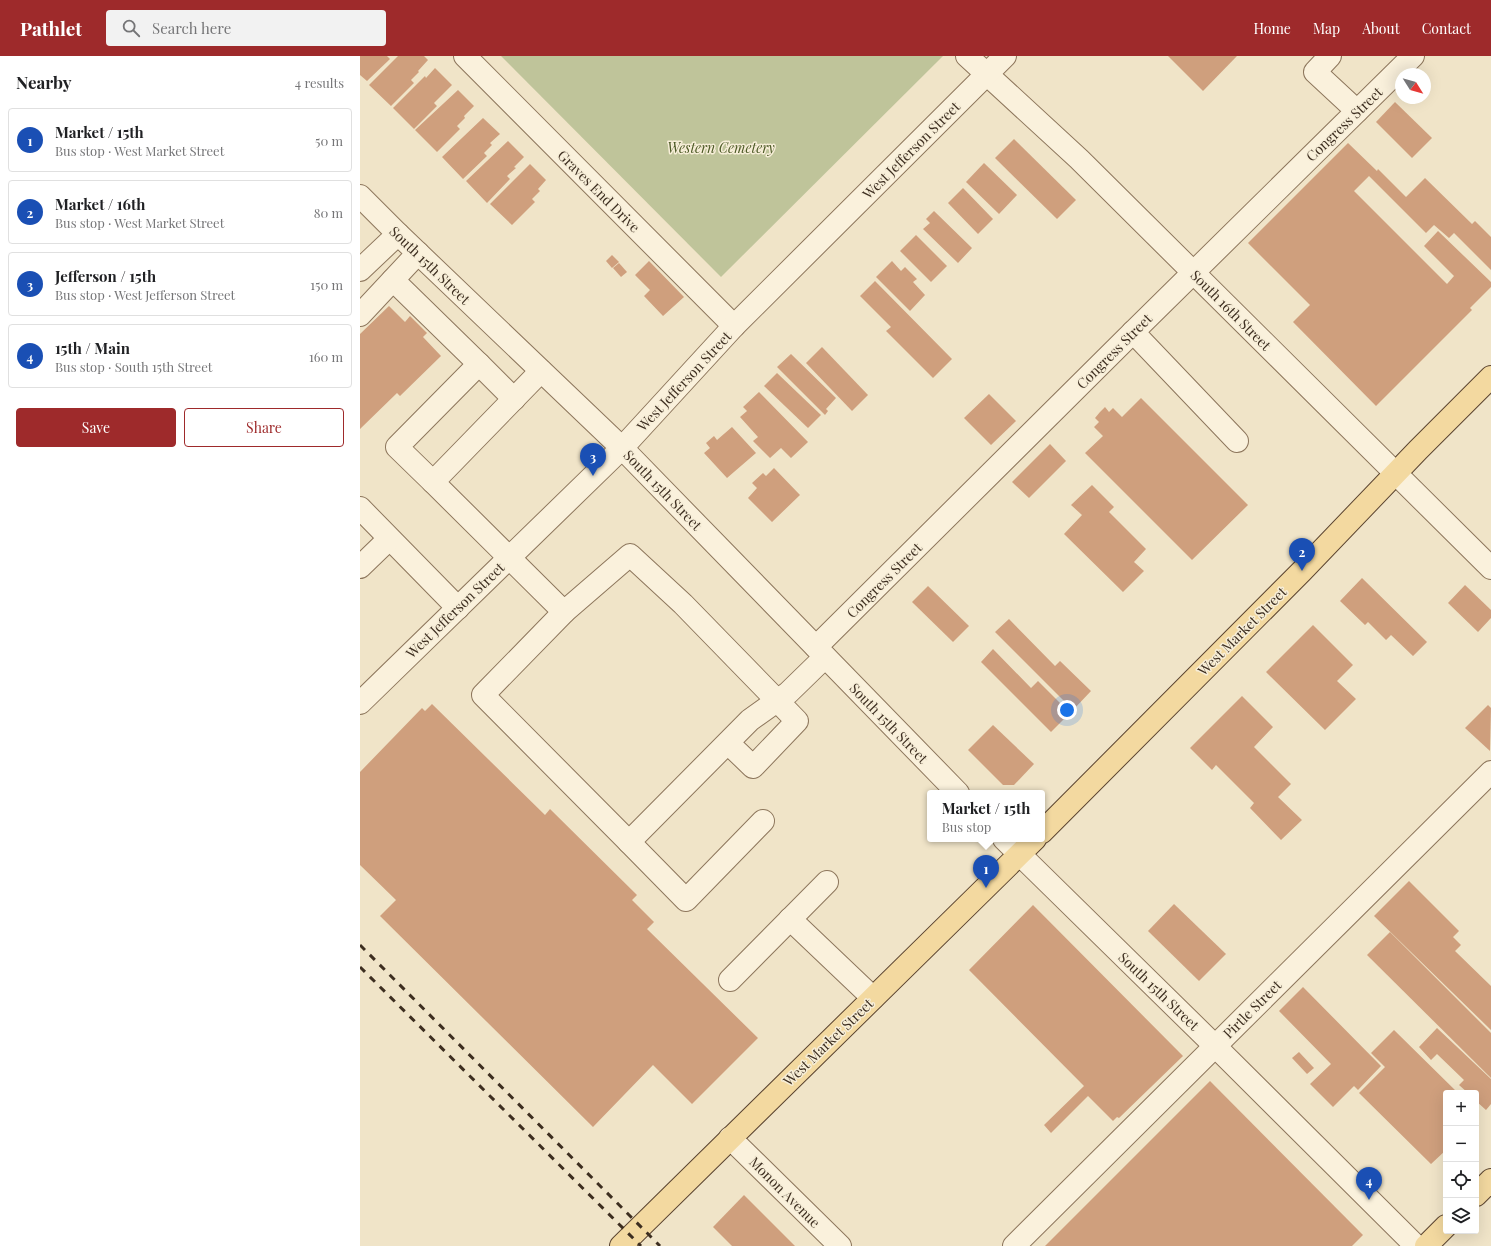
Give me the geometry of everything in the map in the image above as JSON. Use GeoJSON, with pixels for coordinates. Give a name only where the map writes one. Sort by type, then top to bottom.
{"type":"FeatureCollection","features":[{"type":"Feature","properties":{"kind":"main road","name":"West Market Street"},"geometry":{"type":"LineString","coordinates":[[1045,829],[1302,571],[1491,377]]}},
{"type":"Feature","properties":{"kind":"main road","name":"West Market Street"},"geometry":{"type":"LineString","coordinates":[[621,1246],[1032,842]]}},
{"type":"Feature","properties":{"kind":"main road"},"geometry":{"type":"LineString","coordinates":[[1479,1192],[1491,1180]]}},
{"type":"Feature","properties":{"kind":"main road"},"geometry":{"type":"LineString","coordinates":[[1426,1246],[1443,1229]]}},
{"type":"Feature","properties":{"kind":"street","name":"Graves End Drive"},"geometry":{"type":"LineString","coordinates":[[465,56],[734,326]]}},
{"type":"Feature","properties":{"kind":"street","name":"South 16th Street"},"geometry":{"type":"LineString","coordinates":[[967,56],[1079,159],[1396,474],[1488,559]]}},
{"type":"Feature","properties":{"kind":"street","name":"West Jefferson Street"},"geometry":{"type":"LineString","coordinates":[[360,703],[622,448],[734,326],[1005,56]]}},
{"type":"Feature","properties":{"kind":"street"},"geometry":{"type":"LineString","coordinates":[[1330,56],[1315,72],[1357,111]]}},
{"type":"Feature","properties":{"kind":"street","name":"Congress Street"},"geometry":{"type":"LineString","coordinates":[[629,842],[750,720],[788,693],[821,652],[1133,332],[1413,56]]}},
{"type":"Feature","properties":{"kind":"street","name":"South 15th Street"},"geometry":{"type":"LineString","coordinates":[[360,196],[622,448],[955,790]]}},
{"type":"Feature","properties":{"kind":"street"},"geometry":{"type":"LineString","coordinates":[[360,270],[398,234]]}},
{"type":"Feature","properties":{"kind":"street"},"geometry":{"type":"LineString","coordinates":[[360,315],[418,253]]}},
{"type":"Feature","properties":{"kind":"street"},"geometry":{"type":"LineString","coordinates":[[393,280],[514,399]]}},
{"type":"Feature","properties":{"kind":"street"},"geometry":{"type":"LineString","coordinates":[[1133,332],[1237,441]]}},
{"type":"Feature","properties":{"kind":"street"},"geometry":{"type":"LineString","coordinates":[[479,364],[397,447],[564,612]]}},
{"type":"Feature","properties":{"kind":"street"},"geometry":{"type":"LineString","coordinates":[[432,482],[541,371]]}},
{"type":"Feature","properties":{"kind":"street"},"geometry":{"type":"LineString","coordinates":[[360,508],[458,608]]}},
{"type":"Feature","properties":{"kind":"street"},"geometry":{"type":"LineString","coordinates":[[360,567],[389,539]]}},
{"type":"Feature","properties":{"kind":"street"},"geometry":{"type":"LineString","coordinates":[[728,743],[753,767],[797,721],[683,604],[630,555],[564,612],[484,695],[686,900],[763,821]]}},
{"type":"Feature","properties":{"kind":"street","name":"Pirtle Street"},"geometry":{"type":"LineString","coordinates":[[1014,1246],[1491,772]]}},
{"type":"Feature","properties":{"kind":"street","name":"South 15th Street"},"geometry":{"type":"LineString","coordinates":[[1007,842],[1416,1246]]}},
{"type":"Feature","properties":{"kind":"street"},"geometry":{"type":"LineString","coordinates":[[730,980],[827,882]]}},
{"type":"Feature","properties":{"kind":"street"},"geometry":{"type":"LineString","coordinates":[[790,920],[872,998]]}},
{"type":"Feature","properties":{"kind":"street","name":"Monon Avenue"},"geometry":{"type":"LineString","coordinates":[[730,1138],[840,1246]]}},
{"type":"Feature","properties":{"kind":"green space","name":"Western Cemetery"},"geometry":{"type":"Polygon","coordinates":[[[501,56],[943,56],[721,277],[501,56]]]}},
{"type":"Feature","properties":{"kind":"building"},"geometry":{"type":"Polygon","coordinates":[[[360,56],[387,56],[390,59],[367,81],[360,75],[360,56]]]}},
{"type":"Feature","properties":{"kind":"building"},"geometry":{"type":"Polygon","coordinates":[[[398,56],[424,56],[428,60],[411,80],[414,83],[391,106],[369,85],[398,56]]]}},
{"type":"Feature","properties":{"kind":"building"},"geometry":{"type":"Polygon","coordinates":[[[1168,56],[1237,56],[1203,91],[1168,56]]]}},
{"type":"Feature","properties":{"kind":"building"},"geometry":{"type":"Polygon","coordinates":[[[435,68],[452,85],[434,103],[437,106],[414,129],[393,108],[435,68]]]}},
{"type":"Feature","properties":{"kind":"building"},"geometry":{"type":"Polygon","coordinates":[[[458,90],[474,106],[457,126],[460,129],[437,152],[415,130],[458,90]]]}},
{"type":"Feature","properties":{"kind":"building"},"geometry":{"type":"Polygon","coordinates":[[[1395,102],[1395,104],[1397,104],[1432,138],[1412,158],[1376,122],[1395,102]]]}},
{"type":"Feature","properties":{"kind":"building"},"geometry":{"type":"Polygon","coordinates":[[[483,118],[500,134],[490,143],[492,145],[484,153],[487,156],[463,179],[442,157],[483,118]]]}},
{"type":"Feature","properties":{"kind":"building"},"geometry":{"type":"Polygon","coordinates":[[[1014,139],[1076,200],[1057,219],[995,158],[1014,139]]]}},
{"type":"Feature","properties":{"kind":"building"},"geometry":{"type":"Polygon","coordinates":[[[508,141],[524,157],[514,167],[516,168],[507,176],[510,179],[487,203],[466,181],[508,141]]]}},
{"type":"Feature","properties":{"kind":"building"},"geometry":{"type":"Polygon","coordinates":[[[1348,143],[1377,171],[1378,169],[1406,197],[1425,178],[1472,224],[1475,221],[1491,237],[1491,270],[1454,233],[1449,238],[1434,225],[1426,233],[1369,176],[1354,191],[1447,284],[1454,276],[1424,246],[1438,231],[1491,282],[1491,287],[1470,308],[1472,310],[1376,406],[1293,322],[1310,305],[1248,243],[1348,143]]]}},
{"type":"Feature","properties":{"kind":"building"},"geometry":{"type":"Polygon","coordinates":[[[984,163],[1017,195],[999,214],[966,182],[984,163]]]}},
{"type":"Feature","properties":{"kind":"building"},"geometry":{"type":"Polygon","coordinates":[[[530,164],[546,180],[538,189],[540,191],[532,199],[535,202],[512,225],[490,204],[530,164]]]}},
{"type":"Feature","properties":{"kind":"building"},"geometry":{"type":"Polygon","coordinates":[[[963,188],[993,219],[978,234],[948,203],[963,188]]]}},
{"type":"Feature","properties":{"kind":"building"},"geometry":{"type":"Polygon","coordinates":[[[934,211],[972,248],[958,263],[923,229],[930,223],[926,219],[934,211]]]}},
{"type":"Feature","properties":{"kind":"building"},"geometry":{"type":"Polygon","coordinates":[[[916,235],[947,266],[931,282],[900,251],[916,235]]]}},
{"type":"Feature","properties":{"kind":"building"},"geometry":{"type":"Polygon","coordinates":[[[612,255],[619,262],[612,268],[606,261],[612,255]]]}},
{"type":"Feature","properties":{"kind":"building"},"geometry":{"type":"Polygon","coordinates":[[[649,261],[684,297],[663,316],[644,296],[650,290],[635,275],[649,261]]]}},
{"type":"Feature","properties":{"kind":"building"},"geometry":{"type":"Polygon","coordinates":[[[892,261],[901,271],[905,267],[917,279],[913,282],[925,295],[910,311],[876,277],[892,261]]]}},
{"type":"Feature","properties":{"kind":"building"},"geometry":{"type":"Polygon","coordinates":[[[619,263],[627,272],[621,277],[613,268],[619,263]]]}},
{"type":"Feature","properties":{"kind":"building"},"geometry":{"type":"Polygon","coordinates":[[[875,281],[952,359],[933,378],[886,331],[891,327],[860,296],[875,281]]]}},
{"type":"Feature","properties":{"kind":"building"},"geometry":{"type":"Polygon","coordinates":[[[389,306],[405,322],[410,316],[427,333],[423,337],[441,356],[400,396],[397,393],[360,429],[360,334],[389,306]]]}},
{"type":"Feature","properties":{"kind":"building"},"geometry":{"type":"Polygon","coordinates":[[[822,347],[868,395],[852,411],[806,363],[822,347]]]}},
{"type":"Feature","properties":{"kind":"building"},"geometry":{"type":"Polygon","coordinates":[[[791,354],[836,398],[826,409],[828,411],[825,415],[777,367],[791,354]]]}},
{"type":"Feature","properties":{"kind":"building"},"geometry":{"type":"Polygon","coordinates":[[[777,373],[821,415],[808,428],[764,386],[777,373]]]}},
{"type":"Feature","properties":{"kind":"building"},"geometry":{"type":"Polygon","coordinates":[[[759,392],[808,442],[791,458],[781,448],[770,458],[753,441],[758,437],[740,417],[747,411],[743,407],[759,392]]]}},
{"type":"Feature","properties":{"kind":"building"},"geometry":{"type":"Polygon","coordinates":[[[989,394],[1016,421],[991,445],[964,418],[989,394]]]}},
{"type":"Feature","properties":{"kind":"building"},"geometry":{"type":"Polygon","coordinates":[[[1141,398],[1248,505],[1192,560],[1085,453],[1103,436],[1094,427],[1099,422],[1095,418],[1105,407],[1109,412],[1113,408],[1122,417],[1141,398]]]}},
{"type":"Feature","properties":{"kind":"building"},"geometry":{"type":"Polygon","coordinates":[[[732,427],[756,453],[727,478],[704,453],[710,448],[706,443],[714,436],[717,440],[732,427]]]}},
{"type":"Feature","properties":{"kind":"building"},"geometry":{"type":"Polygon","coordinates":[[[1050,444],[1066,461],[1029,498],[1012,482],[1050,444]]]}},
{"type":"Feature","properties":{"kind":"building"},"geometry":{"type":"Polygon","coordinates":[[[774,468],[800,495],[772,522],[748,498],[757,488],[752,483],[763,473],[766,476],[774,468]]]}},
{"type":"Feature","properties":{"kind":"building"},"geometry":{"type":"Polygon","coordinates":[[[1092,485],[1114,507],[1109,512],[1146,549],[1134,562],[1144,571],[1123,592],[1064,534],[1082,515],[1071,505],[1092,485]]]}},
{"type":"Feature","properties":{"kind":"building"},"geometry":{"type":"Polygon","coordinates":[[[1362,578],[1427,642],[1413,656],[1391,635],[1386,640],[1368,622],[1365,625],[1340,601],[1362,578]]]}},
{"type":"Feature","properties":{"kind":"building"},"geometry":{"type":"Polygon","coordinates":[[[1465,585],[1491,610],[1491,618],[1478,632],[1448,603],[1465,585]]]}},
{"type":"Feature","properties":{"kind":"building"},"geometry":{"type":"Polygon","coordinates":[[[928,586],[969,626],[953,642],[912,602],[928,586]]]}},
{"type":"Feature","properties":{"kind":"building"},"geometry":{"type":"Polygon","coordinates":[[[1009,619],[1055,666],[1060,661],[1091,691],[1073,710],[995,632],[1009,619]]]}},
{"type":"Feature","properties":{"kind":"building"},"geometry":{"type":"Polygon","coordinates":[[[1313,625],[1353,665],[1337,681],[1356,699],[1325,730],[1266,672],[1313,625]]]}},
{"type":"Feature","properties":{"kind":"building"},"geometry":{"type":"Polygon","coordinates":[[[993,649],[1031,688],[1038,681],[1070,713],[1051,732],[981,662],[993,649]]]}},
{"type":"Feature","properties":{"kind":"building"},"geometry":{"type":"Polygon","coordinates":[[[1242,696],[1273,727],[1254,747],[1291,784],[1278,797],[1302,820],[1281,840],[1250,808],[1254,803],[1216,765],[1212,770],[1190,748],[1242,696]]]}},
{"type":"Feature","properties":{"kind":"building"},"geometry":{"type":"Polygon","coordinates":[[[432,704],[545,815],[550,809],[637,895],[632,900],[654,922],[647,929],[758,1038],[692,1104],[653,1065],[593,1127],[380,916],[396,900],[360,865],[360,772],[422,708],[425,711],[432,704]]]}},
{"type":"Feature","properties":{"kind":"building"},"geometry":{"type":"Polygon","coordinates":[[[1488,705],[1491,708],[1490,751],[1465,728],[1488,705]]]}},
{"type":"Feature","properties":{"kind":"building"},"geometry":{"type":"Polygon","coordinates":[[[993,725],[1034,764],[1014,785],[1003,785],[968,750],[993,725]]]}},
{"type":"Feature","properties":{"kind":"building"},"geometry":{"type":"Polygon","coordinates":[[[1409,881],[1459,931],[1453,937],[1461,945],[1455,951],[1491,986],[1491,1030],[1374,916],[1409,881]]]}},
{"type":"Feature","properties":{"kind":"building"},"geometry":{"type":"Polygon","coordinates":[[[1174,904],[1226,954],[1199,981],[1148,931],[1174,904]]]}},
{"type":"Feature","properties":{"kind":"building"},"geometry":{"type":"Polygon","coordinates":[[[1033,905],[1183,1056],[1119,1118],[1117,1117],[1113,1121],[1088,1096],[1051,1133],[1044,1125],[1084,1086],[969,970],[1033,905]]]}},
{"type":"Feature","properties":{"kind":"building"},"geometry":{"type":"Polygon","coordinates":[[[1390,932],[1491,1033],[1491,1078],[1367,955],[1390,932]]]}},
{"type":"Feature","properties":{"kind":"building"},"geometry":{"type":"Polygon","coordinates":[[[1303,987],[1381,1066],[1358,1090],[1354,1086],[1333,1107],[1310,1084],[1331,1064],[1279,1011],[1303,987]]]}},
{"type":"Feature","properties":{"kind":"building"},"geometry":{"type":"Polygon","coordinates":[[[1437,1028],[1491,1079],[1491,1104],[1486,1110],[1479,1104],[1479,1090],[1465,1090],[1459,1085],[1464,1080],[1437,1054],[1431,1060],[1419,1047],[1437,1028]]]}},
{"type":"Feature","properties":{"kind":"building"},"geometry":{"type":"Polygon","coordinates":[[[1394,1030],[1455,1090],[1443,1090],[1443,1153],[1431,1164],[1359,1093],[1385,1067],[1371,1053],[1394,1030]]]}},
{"type":"Feature","properties":{"kind":"building"},"geometry":{"type":"Polygon","coordinates":[[[1299,1052],[1314,1068],[1307,1074],[1292,1058],[1299,1052]]]}},
{"type":"Feature","properties":{"kind":"building"},"geometry":{"type":"Polygon","coordinates":[[[1210,1081],[1363,1235],[1352,1246],[1045,1246],[1210,1081]]]}},
{"type":"Feature","properties":{"kind":"building"},"geometry":{"type":"Polygon","coordinates":[[[744,1195],[795,1246],[732,1246],[713,1227],[744,1195]]]}},
{"type":"Feature","properties":{"kind":"railway"},"geometry":{"type":"LineString","coordinates":[[360,945],[660,1246]]}},
{"type":"Feature","properties":{"kind":"railway"},"geometry":{"type":"LineString","coordinates":[[360,967],[641,1246]]}},
{"type":"Feature","properties":{"kind":"place","name":"Jefferson / 15th"},"geometry":{"type":"Point","coordinates":[593,476]}},
{"type":"Feature","properties":{"kind":"place","name":"Market / 16th"},"geometry":{"type":"Point","coordinates":[1302,571]}},
{"type":"Feature","properties":{"kind":"place","name":"Market / 15th"},"geometry":{"type":"Point","coordinates":[986,888]}},
{"type":"Feature","properties":{"kind":"place","name":"15th / Main"},"geometry":{"type":"Point","coordinates":[1369,1200]}}]}
